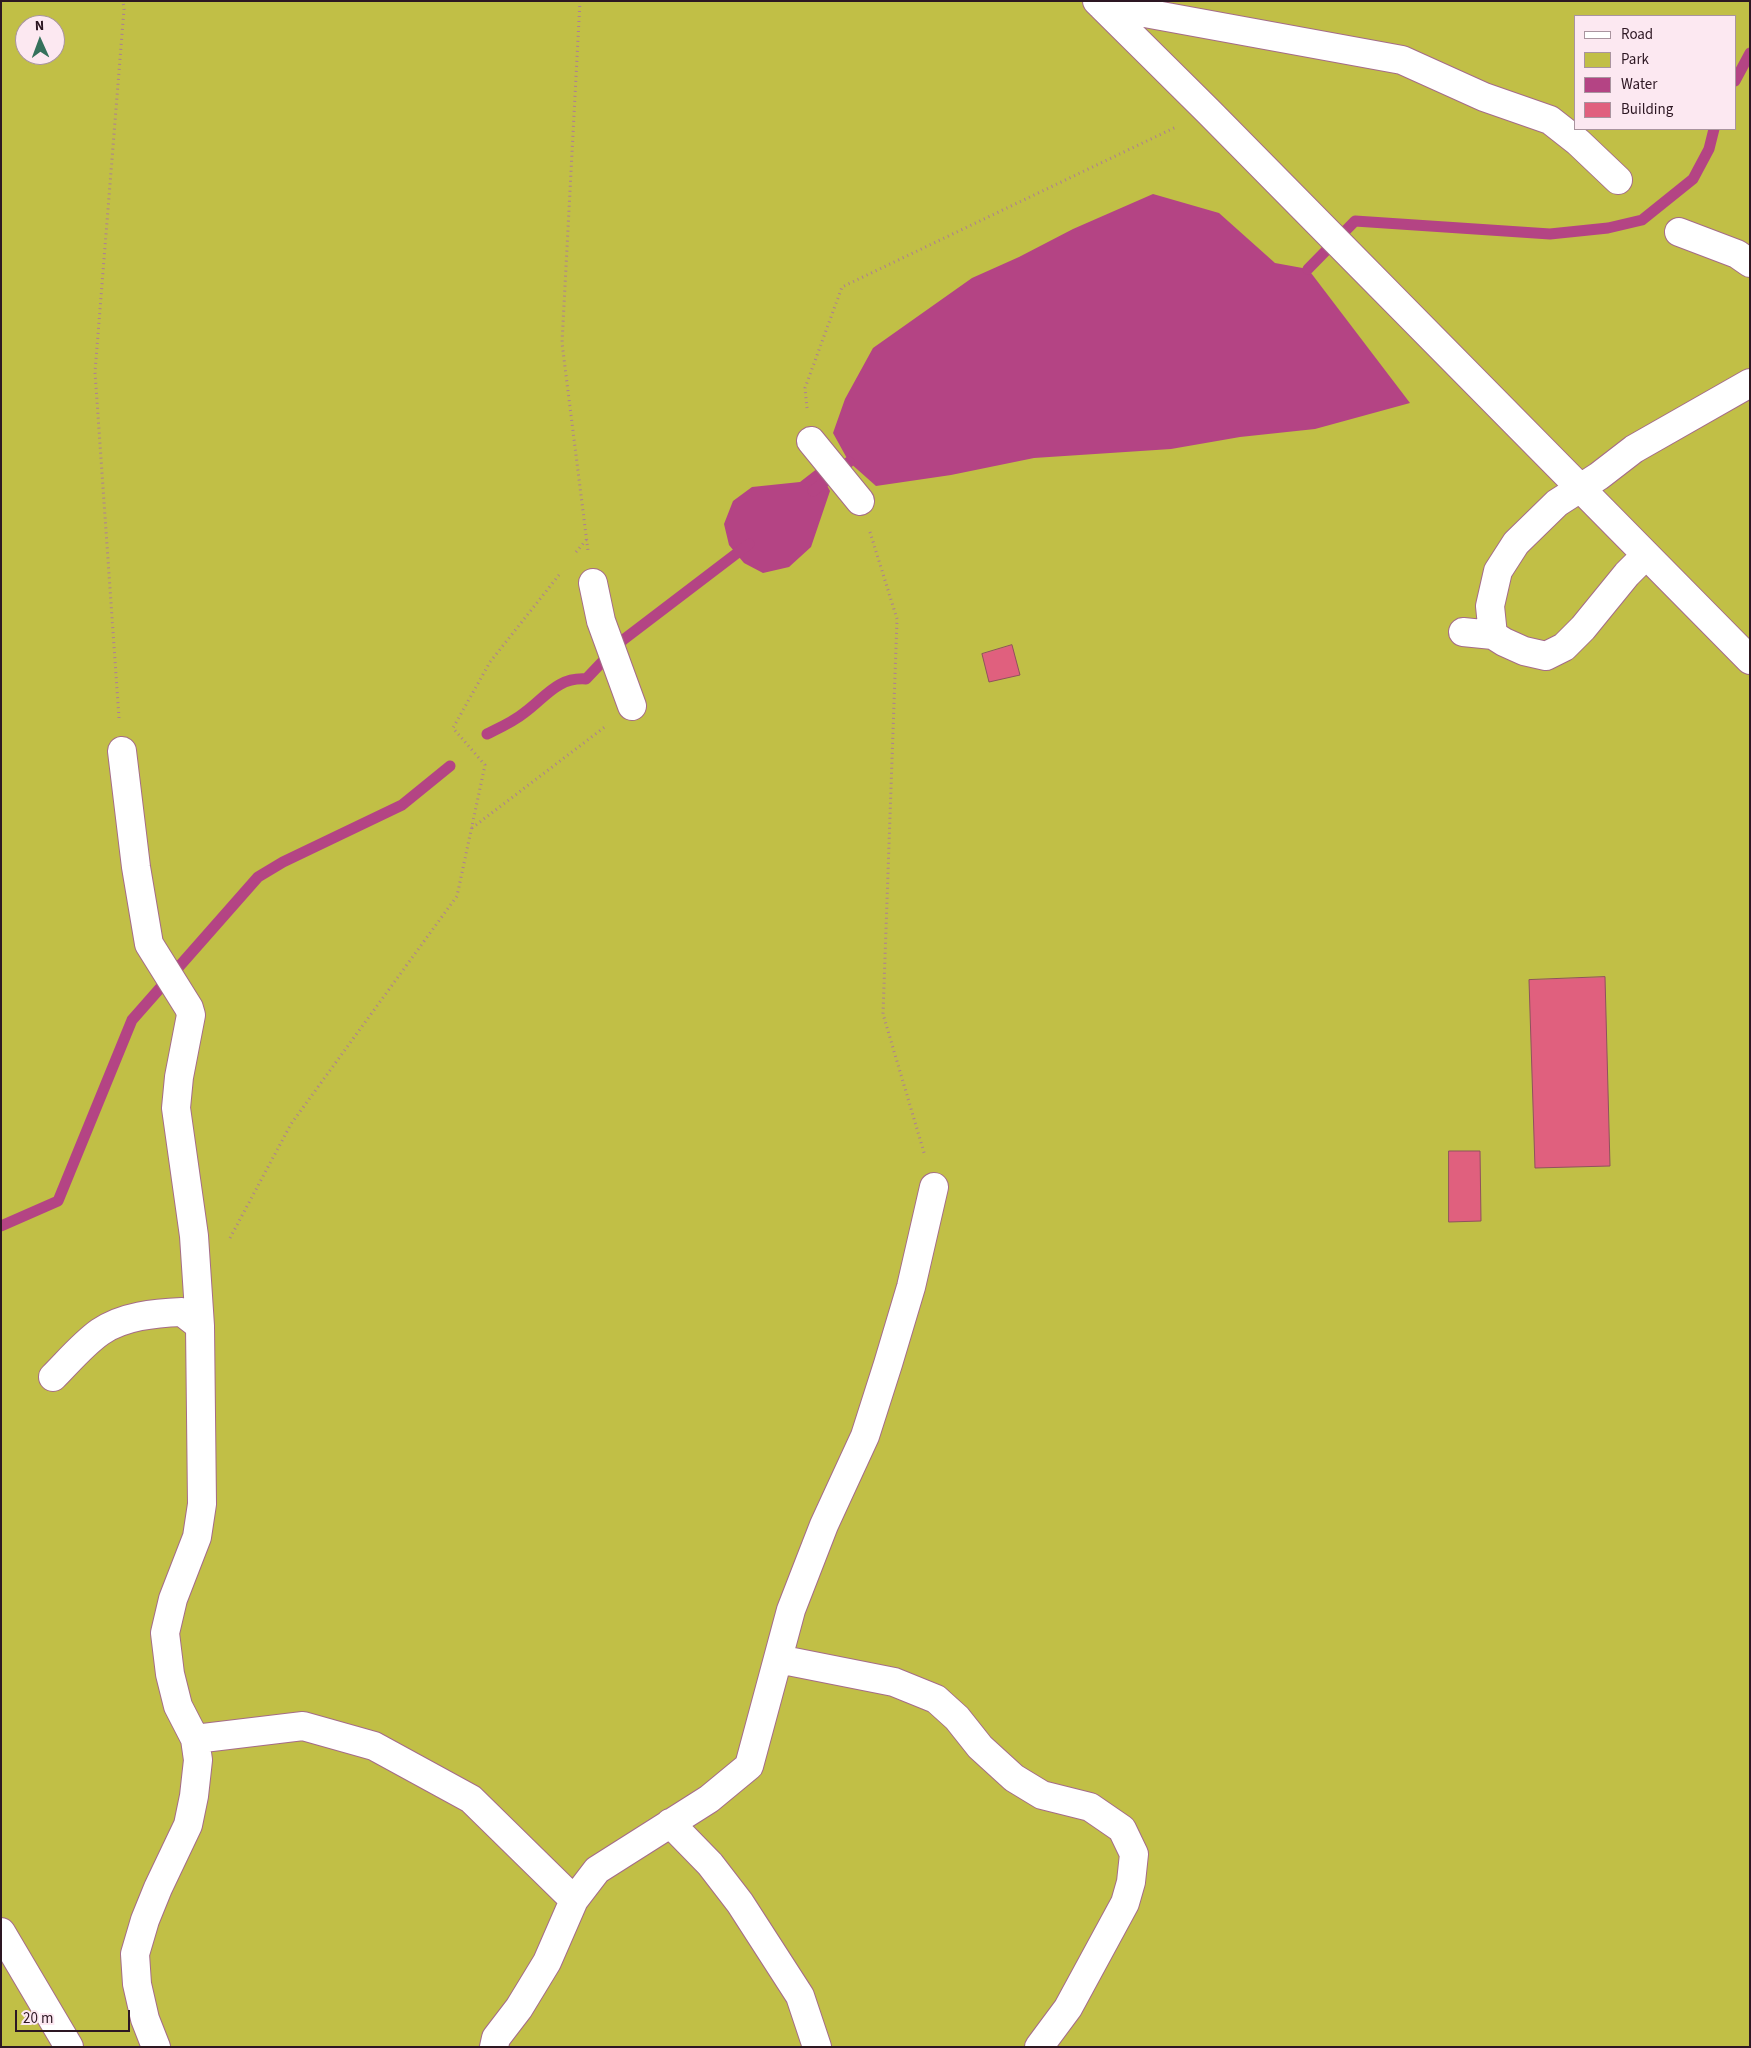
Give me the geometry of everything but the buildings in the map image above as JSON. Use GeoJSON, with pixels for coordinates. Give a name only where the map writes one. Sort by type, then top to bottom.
{"type":"FeatureCollection","features":[{"type":"Feature","properties":{"kind":"lane"},"geometry":{"type":"LineString","coordinates":[[1099,3],[1750,660]]}},
{"type":"Feature","properties":{"kind":"lane"},"geometry":{"type":"LineString","coordinates":[[1099,3],[1402,60],[1484,97],[1550,120],[1578,142],[1618,180]]}},
{"type":"Feature","properties":{"kind":"lane"},"geometry":{"type":"LineString","coordinates":[[1679,232],[1737,254],[1750,263]]}},
{"type":"Feature","properties":{"kind":"lane"},"geometry":{"type":"LineString","coordinates":[[1493,635],[1490,606],[1498,572],[1516,543],[1557,503],[1634,449],[1750,384]]}},
{"type":"Feature","properties":{"kind":"lane"},"geometry":{"type":"LineString","coordinates":[[811,441],[860,501]]}},
{"type":"Feature","properties":{"kind":"lane"},"geometry":{"type":"LineString","coordinates":[[1463,632],[1493,635],[1524,651],[1546,656],[1564,647],[1583,628],[1627,574],[1646,555]]}},
{"type":"Feature","properties":{"kind":"lane"},"geometry":{"type":"LineString","coordinates":[[593,583],[601,621],[628,697]]}},
{"type":"Feature","properties":{"kind":"lane"},"geometry":{"type":"LineString","coordinates":[[122,751],[136,867],[150,944],[189,1008],[191,1015],[179,1077],[176,1108],[194,1236],[200,1326],[202,1504],[197,1537],[173,1599],[165,1633],[170,1674],[178,1706],[195,1739],[198,1760],[194,1796],[188,1825],[145,1920],[136,1954],[139,1992],[145,2019],[156,2047]]}},
{"type":"Feature","properties":{"kind":"lane"},"geometry":{"type":"LineString","coordinates":[[494,2047],[496,2038],[519,2008],[547,1962],[574,1900],[597,1870],[709,1799],[749,1766],[791,1610],[824,1525],[865,1436],[910,1287],[934,1187]]}},
{"type":"Feature","properties":{"kind":"lane"},"geometry":{"type":"LineString","coordinates":[[53,1377],[101,1331],[128,1319],[159,1312],[182,1312],[200,1326]]}},
{"type":"Feature","properties":{"kind":"lane"},"geometry":{"type":"LineString","coordinates":[[778,1659],[894,1682],[936,1699],[957,1718],[980,1746],[1014,1778],[1042,1795],[1090,1807],[1122,1829],[1134,1854],[1131,1882],[1125,1903],[1068,2008],[1039,2047]]}},
{"type":"Feature","properties":{"kind":"lane"},"geometry":{"type":"LineString","coordinates":[[195,1739],[303,1726],[374,1746],[471,1799],[574,1900]]}},
{"type":"Feature","properties":{"kind":"lane"},"geometry":{"type":"LineString","coordinates":[[670,1823],[710,1864],[740,1903],[800,1996],[818,2047]]}},
{"type":"Feature","properties":{"kind":"lane"},"geometry":{"type":"LineString","coordinates":[[1,1932],[69,2047]]}},
{"type":"Feature","properties":{"kind":"path"},"geometry":{"type":"LineString","coordinates":[[122,751],[95,372],[124,9],[123,1]]}},
{"type":"Feature","properties":{"kind":"path"},"geometry":{"type":"LineString","coordinates":[[580,1],[562,343],[593,583]]}},
{"type":"Feature","properties":{"kind":"path"},"geometry":{"type":"LineString","coordinates":[[811,441],[805,388],[842,287],[1208,111]]}},
{"type":"Feature","properties":{"kind":"path"},"geometry":{"type":"LineString","coordinates":[[860,501],[897,619],[883,1014],[934,1187]]}},
{"type":"Feature","properties":{"kind":"path"},"geometry":{"type":"LineString","coordinates":[[574,554],[586,539]]}},
{"type":"Feature","properties":{"kind":"path"},"geometry":{"type":"LineString","coordinates":[[226,1244],[291,1124],[457,896],[485,765],[453,728],[490,662],[562,570]]}},
{"type":"Feature","properties":{"kind":"path"},"geometry":{"type":"LineString","coordinates":[[471,828],[628,697]]}},
{"type":"Feature","properties":{"kind":"green space"},"geometry":{"type":"Polygon","coordinates":[[[1,1],[1750,1],[1750,2047],[1,2047],[1,1]]]}},
{"type":"Feature","properties":{"kind":"water"},"geometry":{"type":"Polygon","coordinates":[[[1153,194],[1219,213],[1275,263],[1308,269],[1410,403],[1315,429],[1240,437],[1171,449],[1034,458],[951,475],[876,486],[849,462],[833,433],[845,399],[873,348],[972,278],[1019,257],[1073,229],[1153,194]]]}},
{"type":"Feature","properties":{"kind":"water"},"geometry":{"type":"Polygon","coordinates":[[[818,468],[830,491],[811,547],[789,567],[763,573],[744,563],[729,545],[724,524],[733,501],[752,487],[800,482],[818,468]]]}},
{"type":"Feature","properties":{"kind":"waterway"},"geometry":{"type":"LineString","coordinates":[[1736,79],[1750,53]]}},
{"type":"Feature","properties":{"kind":"waterway"},"geometry":{"type":"LineString","coordinates":[[1308,269],[1355,221],[1550,234],[1608,228],[1642,220],[1693,179],[1709,149],[1714,130]]}},
{"type":"Feature","properties":{"kind":"waterway"},"geometry":{"type":"LineString","coordinates":[[813,491],[849,462]]}},
{"type":"Feature","properties":{"kind":"waterway"},"geometry":{"type":"LineString","coordinates":[[487,734],[520,716],[559,685],[567,681],[586,679],[623,640],[749,544]]}},
{"type":"Feature","properties":{"kind":"waterway"},"geometry":{"type":"LineString","coordinates":[[1,1226],[58,1201],[132,1020],[258,877],[283,862],[402,805],[450,766]]}}]}
